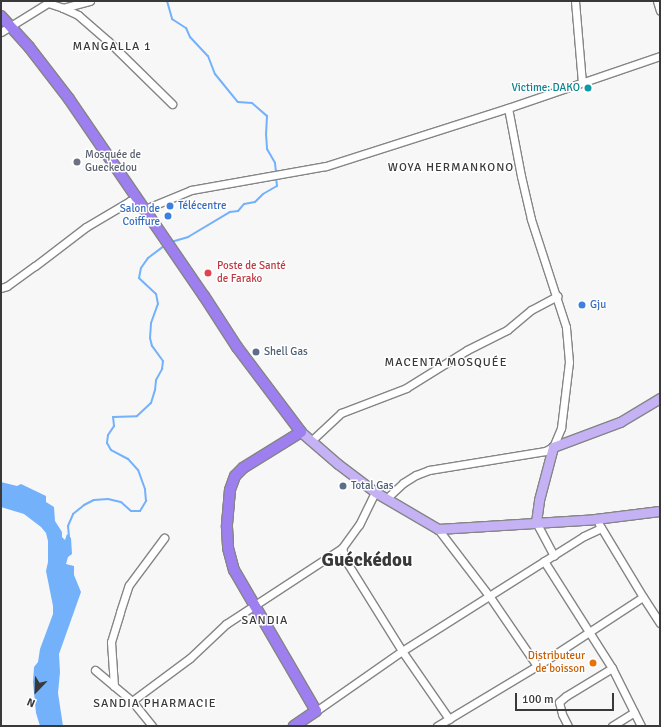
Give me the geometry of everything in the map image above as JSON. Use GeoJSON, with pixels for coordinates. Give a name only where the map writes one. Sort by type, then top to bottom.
{"type":"FeatureCollection","features":[{"type":"Feature","properties":{"kind":"highway"},"geometry":{"type":"LineString","coordinates":[[1,16],[29,47],[69,99],[145,209],[237,347],[301,432],[243,468],[235,476],[230,490],[227,527],[228,548],[234,570],[316,711],[297,725]]}},
{"type":"Feature","properties":{"kind":"main road"},"geometry":{"type":"LineString","coordinates":[[536,522],[541,493],[553,447],[620,422],[660,398]]}},
{"type":"Feature","properties":{"kind":"main road"},"geometry":{"type":"LineString","coordinates":[[301,432],[375,492],[438,529],[596,519],[659,511]]}},
{"type":"Feature","properties":{"kind":"street"},"geometry":{"type":"LineString","coordinates":[[63,8],[90,1]]}},
{"type":"Feature","properties":{"kind":"street"},"geometry":{"type":"LineString","coordinates":[[575,1],[582,82]]}},
{"type":"Feature","properties":{"kind":"street"},"geometry":{"type":"LineString","coordinates":[[656,1],[660,11]]}},
{"type":"Feature","properties":{"kind":"street"},"geometry":{"type":"LineString","coordinates":[[1,32],[48,4],[63,8],[78,15],[103,37],[172,104]]}},
{"type":"Feature","properties":{"kind":"street"},"geometry":{"type":"LineString","coordinates":[[145,209],[191,190],[271,177],[326,166],[508,108],[660,56]]}},
{"type":"Feature","properties":{"kind":"street"},"geometry":{"type":"LineString","coordinates":[[387,498],[403,483],[416,474],[429,470],[545,451],[553,447],[561,428],[569,362],[566,327],[531,219],[520,176],[508,108]]}},
{"type":"Feature","properties":{"kind":"street"},"geometry":{"type":"LineString","coordinates":[[1,288],[35,266],[86,227],[130,201],[138,200]]}},
{"type":"Feature","properties":{"kind":"street"},"geometry":{"type":"LineString","coordinates":[[310,440],[340,413],[406,388],[467,350],[507,330],[531,310],[557,296]]}},
{"type":"Feature","properties":{"kind":"street"},"geometry":{"type":"LineString","coordinates":[[132,701],[190,658],[226,624],[342,548],[359,526],[375,492]]}},
{"type":"Feature","properties":{"kind":"street"},"geometry":{"type":"LineString","coordinates":[[596,519],[660,623]]}},
{"type":"Feature","properties":{"kind":"street"},"geometry":{"type":"LineString","coordinates":[[536,522],[554,556]]}},
{"type":"Feature","properties":{"kind":"street"},"geometry":{"type":"LineString","coordinates":[[316,711],[402,651],[490,597],[584,536],[601,528]]}},
{"type":"Feature","properties":{"kind":"street"},"geometry":{"type":"LineString","coordinates":[[438,529],[490,597],[536,666]]}},
{"type":"Feature","properties":{"kind":"street"},"geometry":{"type":"LineString","coordinates":[[114,686],[111,642],[129,585],[164,538]]}},
{"type":"Feature","properties":{"kind":"street"},"geometry":{"type":"LineString","coordinates":[[342,548],[346,561],[402,651],[449,719]]}},
{"type":"Feature","properties":{"kind":"street"},"geometry":{"type":"LineString","coordinates":[[544,561],[590,631],[612,668],[641,726]]}},
{"type":"Feature","properties":{"kind":"street"},"geometry":{"type":"LineString","coordinates":[[439,725],[536,666],[643,597]]}},
{"type":"Feature","properties":{"kind":"street"},"geometry":{"type":"LineString","coordinates":[[568,726],[562,714],[559,702],[566,696],[612,668]]}},
{"type":"Feature","properties":{"kind":"street"},"geometry":{"type":"LineString","coordinates":[[95,670],[132,701],[152,726]]}},
{"type":"Feature","properties":{"kind":"street"},"geometry":{"type":"LineString","coordinates":[[612,726],[634,712]]}},
{"type":"Feature","properties":{"kind":"water"},"geometry":{"type":"Polygon","coordinates":[[[1,482],[17,486],[21,484],[46,496],[46,502],[54,507],[55,521],[62,532],[62,537],[65,540],[67,534],[71,538],[72,554],[68,557],[66,564],[74,566],[74,575],[81,592],[59,654],[60,672],[58,693],[63,726],[40,726],[36,713],[33,682],[34,667],[38,662],[40,649],[53,614],[53,606],[46,571],[48,562],[48,541],[46,533],[41,527],[24,514],[1,507],[1,482]]]}},
{"type":"Feature","properties":{"kind":"waterway"},"geometry":{"type":"LineString","coordinates":[[167,1],[172,19],[186,28],[190,37],[208,56],[215,74],[238,102],[252,103],[267,116],[267,149],[275,163],[276,173]]}},
{"type":"Feature","properties":{"kind":"waterway"},"geometry":{"type":"LineString","coordinates":[[171,242],[188,237],[230,212],[238,211],[244,204],[255,202],[263,194],[277,186],[276,177]]}},
{"type":"Feature","properties":{"kind":"waterway"},"geometry":{"type":"LineString","coordinates":[[69,537],[68,526],[73,514],[84,505],[94,500],[108,499],[121,502],[131,511],[140,511],[146,501],[145,489],[138,470],[128,459],[111,450],[107,443],[108,435],[114,426],[113,417],[137,416],[151,403],[156,380],[162,369],[163,361],[152,346],[150,338],[151,323],[158,304],[156,294],[139,278],[141,268],[148,258],[165,245]]}},
{"type":"Feature","properties":{"kind":"place","name":"Victime: DAKO"},"geometry":{"type":"Point","coordinates":[588,88]}},
{"type":"Feature","properties":{"kind":"place","name":"Mosquée de Gueckedou"},"geometry":{"type":"Point","coordinates":[77,162]}},
{"type":"Feature","properties":{"kind":"place","name":"Télécentre"},"geometry":{"type":"Point","coordinates":[170,206]}},
{"type":"Feature","properties":{"kind":"place","name":"Salon de Coiffure"},"geometry":{"type":"Point","coordinates":[168,216]}},
{"type":"Feature","properties":{"kind":"place","name":"Poste de Santé de Farako"},"geometry":{"type":"Point","coordinates":[208,273]}},
{"type":"Feature","properties":{"kind":"place","name":"Gju"},"geometry":{"type":"Point","coordinates":[582,305]}},
{"type":"Feature","properties":{"kind":"place","name":"Shell Gas"},"geometry":{"type":"Point","coordinates":[256,352]}},
{"type":"Feature","properties":{"kind":"place","name":"Total Gas"},"geometry":{"type":"Point","coordinates":[343,486]}},
{"type":"Feature","properties":{"kind":"place","name":"Distributeur de boisson"},"geometry":{"type":"Point","coordinates":[593,663]}},
{"type":"Feature","properties":{"kind":"district","name":"MANGALLA 1"},"geometry":{"type":"Point","coordinates":[112,47]}},
{"type":"Feature","properties":{"kind":"district","name":"WOYA HERMANKONO"},"geometry":{"type":"Point","coordinates":[451,168]}},
{"type":"Feature","properties":{"kind":"district","name":"MACENTA MOSQUÉE"},"geometry":{"type":"Point","coordinates":[446,363]}},
{"type":"Feature","properties":{"kind":"district","name":"Guéckédou"},"geometry":{"type":"Point","coordinates":[367,561]}},
{"type":"Feature","properties":{"kind":"district","name":"SANDIA"},"geometry":{"type":"Point","coordinates":[265,621]}},
{"type":"Feature","properties":{"kind":"district","name":"SANDIA PHARMACIE"},"geometry":{"type":"Point","coordinates":[155,704]}}]}
